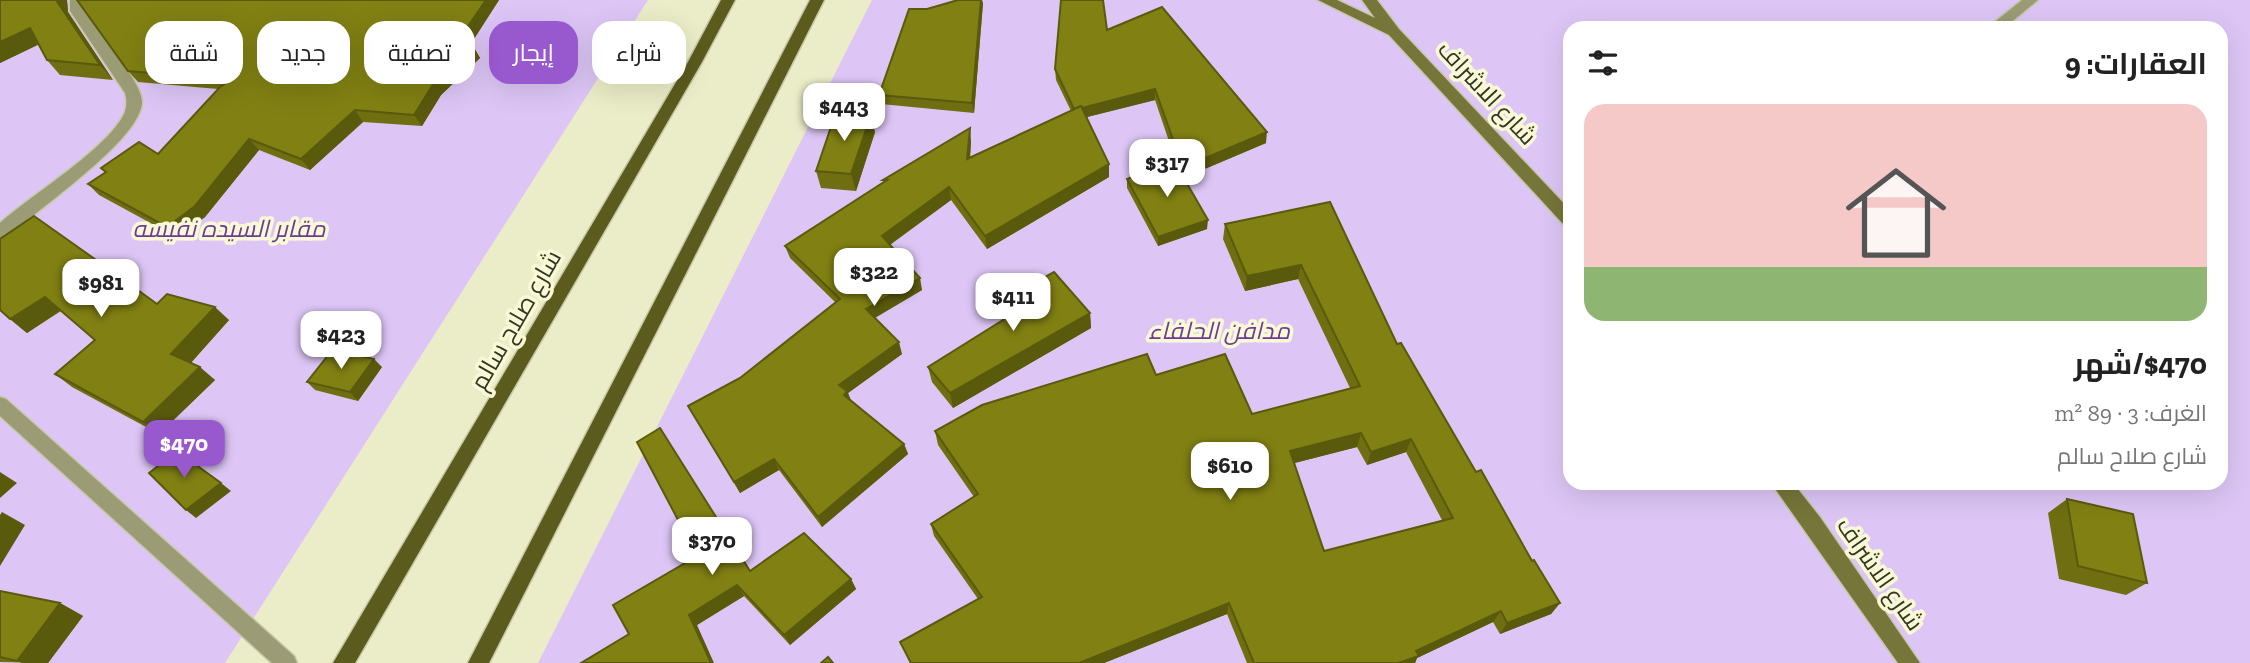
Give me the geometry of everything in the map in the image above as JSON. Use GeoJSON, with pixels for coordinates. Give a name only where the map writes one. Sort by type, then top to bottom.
{"type":"FeatureCollection","features":[{"type":"Feature","properties":{"kind":"main road","name":"شارع صلاح سالم"},"geometry":{"type":"LineString","coordinates":[[343,663],[688,74],[728,0]]}},
{"type":"Feature","properties":{"kind":"main road"},"geometry":{"type":"LineString","coordinates":[[478,663],[817,0]]}},
{"type":"Feature","properties":{"kind":"street"},"geometry":{"type":"LineString","coordinates":[[0,233],[27,208],[118,137],[131,118],[135,101],[129,87],[77,11],[77,0]]}},
{"type":"Feature","properties":{"kind":"street","name":"شارع الاشراف"},"geometry":{"type":"LineString","coordinates":[[1325,0],[1394,33]]}},
{"type":"Feature","properties":{"kind":"street","name":"شارع الاشراف"},"geometry":{"type":"LineString","coordinates":[[1369,0],[1394,33],[1563,214]]}},
{"type":"Feature","properties":{"kind":"street"},"geometry":{"type":"LineString","coordinates":[[2003,21],[2031,0]]}},
{"type":"Feature","properties":{"kind":"street"},"geometry":{"type":"LineString","coordinates":[[0,405],[287,663]]}},
{"type":"Feature","properties":{"kind":"street","name":"شارع الاشراف"},"geometry":{"type":"LineString","coordinates":[[1787,490],[1813,523],[1910,663]]}},
{"type":"Feature","properties":{"kind":"green space","name":"مقابر السيده نفيسه"},"geometry":{"type":"Polygon","coordinates":[[[0,0],[648,0],[635,21],[592,21],[592,84],[594,84],[225,663],[0,663],[0,0]]]}},
{"type":"Feature","properties":{"kind":"green space","name":"مدافن الحلفاء"},"geometry":{"type":"Polygon","coordinates":[[[872,0],[2250,0],[2250,663],[538,663],[872,0]]]}},
{"type":"Feature","properties":{"kind":"building"},"geometry":{"type":"Polygon","coordinates":[[[0,0],[56,0],[100,65],[47,60],[30,28],[0,42],[0,0]]]}},
{"type":"Feature","properties":{"kind":"building"},"geometry":{"type":"Polygon","coordinates":[[[77,0],[486,0],[472,21],[364,21],[364,84],[433,84],[414,115],[355,110],[301,159],[249,139],[195,206],[167,227],[88,184],[106,172],[101,168],[139,142],[158,154],[220,87],[225,84],[243,84],[243,21],[145,21],[145,72],[128,71],[77,0]]]}},
{"type":"Feature","properties":{"kind":"building"},"geometry":{"type":"Polygon","coordinates":[[[958,0],[981,0],[972,103],[879,95],[909,9],[927,9],[958,0]]]}},
{"type":"Feature","properties":{"kind":"building"},"geometry":{"type":"Polygon","coordinates":[[[1061,0],[1103,0],[1107,30],[1162,7],[1267,132],[1208,157],[1181,162],[1155,89],[1074,109],[1055,69],[1061,0]]]}},
{"type":"Feature","properties":{"kind":"building"},"geometry":{"type":"Polygon","coordinates":[[[1081,106],[1109,164],[985,236],[949,187],[882,236],[920,278],[866,309],[899,342],[839,385],[847,391],[844,395],[904,444],[818,517],[774,459],[734,482],[688,406],[740,378],[840,299],[785,246],[887,180],[883,180],[970,128],[967,159],[1081,106]]]}},
{"type":"Feature","properties":{"kind":"building"},"geometry":{"type":"Polygon","coordinates":[[[836,112],[871,115],[851,174],[816,171],[836,112]]]}},
{"type":"Feature","properties":{"kind":"building"},"geometry":{"type":"Polygon","coordinates":[[[1174,161],[1208,220],[1158,237],[1127,179],[1174,161]]]}},
{"type":"Feature","properties":{"kind":"building"},"geometry":{"type":"Polygon","coordinates":[[[1330,202],[1397,344],[1401,343],[1476,472],[1481,470],[1532,561],[1534,560],[1560,603],[1507,623],[1501,611],[1416,651],[1419,656],[1398,663],[1254,663],[1229,603],[1079,663],[911,663],[900,642],[982,597],[931,524],[978,494],[935,431],[982,405],[1147,354],[1156,375],[1225,354],[1252,414],[1360,386],[1301,265],[1247,276],[1225,224],[1330,202]],[[1361,433],[1290,451],[1324,551],[1453,518],[1411,439],[1371,452],[1361,433]]]}},
{"type":"Feature","properties":{"kind":"building"},"geometry":{"type":"Polygon","coordinates":[[[34,216],[106,267],[96,275],[128,283],[157,304],[167,294],[215,307],[171,354],[200,367],[143,422],[55,374],[95,340],[45,297],[10,319],[0,310],[0,239],[34,216]]]}},
{"type":"Feature","properties":{"kind":"building"},"geometry":{"type":"Polygon","coordinates":[[[1054,272],[1090,313],[950,393],[928,367],[1027,305],[1017,292],[1054,272]]]}},
{"type":"Feature","properties":{"kind":"building"},"geometry":{"type":"Polygon","coordinates":[[[333,349],[374,359],[350,392],[307,382],[333,349]]]}},
{"type":"Feature","properties":{"kind":"building"},"geometry":{"type":"Polygon","coordinates":[[[660,428],[750,571],[804,533],[851,579],[784,635],[737,585],[689,615],[711,663],[581,663],[629,634],[613,605],[697,556],[637,442],[660,428]]]}},
{"type":"Feature","properties":{"kind":"building"},"geometry":{"type":"Polygon","coordinates":[[[177,451],[221,483],[186,510],[149,473],[177,451]]]}},
{"type":"Feature","properties":{"kind":"building"},"geometry":{"type":"Polygon","coordinates":[[[2067,499],[2133,514],[2147,583],[2078,566],[2067,499]]]}},
{"type":"Feature","properties":{"kind":"building"},"geometry":{"type":"Polygon","coordinates":[[[0,591],[60,603],[17,661],[0,657],[0,591]]]}},
{"type":"Feature","properties":{"kind":"building"},"geometry":{"type":"Polygon","coordinates":[[[828,657],[833,663],[821,663],[828,657]]]}}]}
